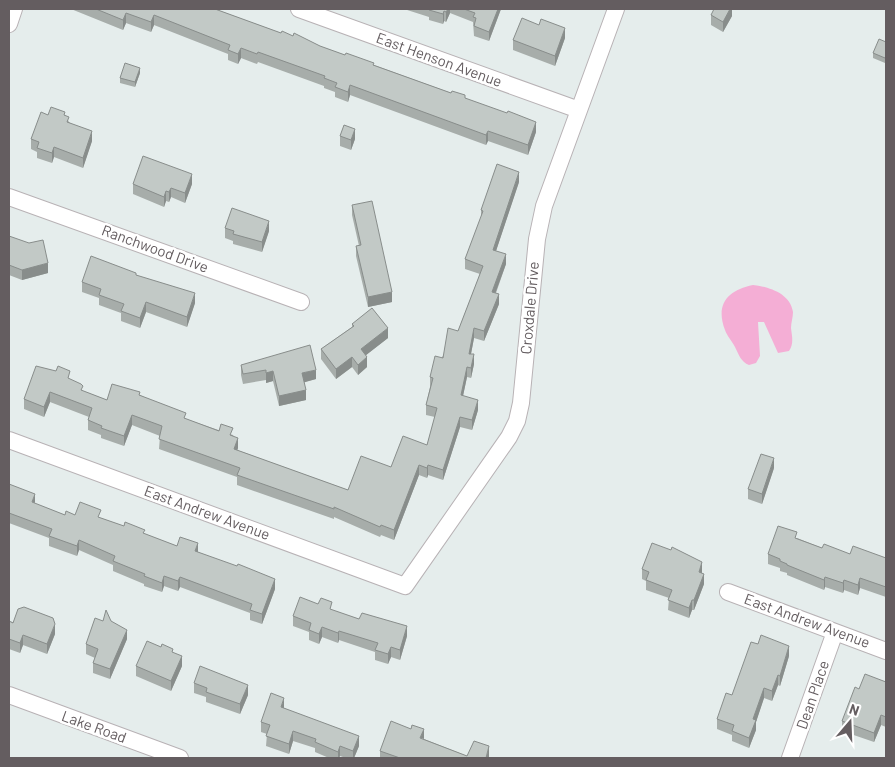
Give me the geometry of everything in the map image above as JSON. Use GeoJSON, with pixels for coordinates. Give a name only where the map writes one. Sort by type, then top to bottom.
{"type":"FeatureCollection","features":[{"type":"Feature","properties":{"kind":"street"},"geometry":{"type":"LineString","coordinates":[[9,24],[14,9]]}},
{"type":"Feature","properties":{"kind":"street","name":"East Henson Avenue"},"geometry":{"type":"LineString","coordinates":[[299,9],[326,13],[579,110]]}},
{"type":"Feature","properties":{"kind":"street","name":"Croxdale Drive"},"geometry":{"type":"LineString","coordinates":[[405,586],[509,437],[517,421],[521,403],[537,239],[544,206],[616,9]]}},
{"type":"Feature","properties":{"kind":"street","name":"Ranchwood Drive"},"geometry":{"type":"LineString","coordinates":[[9,197],[302,302]]}},
{"type":"Feature","properties":{"kind":"street","name":"East Andrew Avenue"},"geometry":{"type":"LineString","coordinates":[[9,440],[405,586]]}},
{"type":"Feature","properties":{"kind":"street","name":"East Andrew Avenue"},"geometry":{"type":"LineString","coordinates":[[728,592],[886,651]]}},
{"type":"Feature","properties":{"kind":"street","name":"Dean Place"},"geometry":{"type":"LineString","coordinates":[[790,758],[835,632]]}},
{"type":"Feature","properties":{"kind":"street","name":"Lake Road"},"geometry":{"type":"LineString","coordinates":[[9,695],[180,758]]}},
{"type":"Feature","properties":{"kind":"shaded area"},"geometry":{"type":"Polygon","coordinates":[[[753,285],[772,289],[788,300],[793,312],[791,328],[792,345],[789,351],[778,353],[764,322],[758,322],[760,356],[756,363],[749,365],[740,358],[727,334],[722,321],[722,313],[726,300],[731,295],[737,290],[753,285]]]}},
{"type":"Feature","properties":{"kind":"building"},"geometry":{"type":"Polygon","coordinates":[[[96,9],[215,9],[281,33],[282,31],[293,36],[294,33],[320,46],[345,55],[346,53],[374,63],[373,65],[451,93],[452,91],[465,95],[465,98],[536,122],[528,145],[488,131],[486,135],[350,85],[348,92],[335,87],[337,83],[324,78],[325,76],[258,52],[257,54],[241,48],[238,54],[228,50],[230,45],[154,15],[151,22],[126,13],[123,20],[96,9]]]}},
{"type":"Feature","properties":{"kind":"building"},"geometry":{"type":"Polygon","coordinates":[[[430,9],[448,9],[443,14],[430,9]]]}},
{"type":"Feature","properties":{"kind":"building"},"geometry":{"type":"Polygon","coordinates":[[[464,9],[498,9],[489,32],[474,26],[476,18],[473,17],[475,13],[464,9]]]}},
{"type":"Feature","properties":{"kind":"building"},"geometry":{"type":"Polygon","coordinates":[[[714,9],[730,9],[723,22],[711,15],[714,9]]]}},
{"type":"Feature","properties":{"kind":"building"},"geometry":{"type":"Polygon","coordinates":[[[522,18],[539,25],[541,19],[565,28],[555,56],[513,40],[522,18]]]}},
{"type":"Feature","properties":{"kind":"building"},"geometry":{"type":"Polygon","coordinates":[[[879,39],[886,42],[885,58],[873,53],[879,39]]]}},
{"type":"Feature","properties":{"kind":"building"},"geometry":{"type":"Polygon","coordinates":[[[125,63],[140,68],[135,82],[120,78],[125,63]]]}},
{"type":"Feature","properties":{"kind":"building"},"geometry":{"type":"Polygon","coordinates":[[[51,107],[65,112],[64,115],[69,117],[67,122],[92,131],[83,158],[54,147],[52,153],[37,148],[39,142],[31,139],[41,112],[48,115],[51,107]]]}},
{"type":"Feature","properties":{"kind":"building"},"geometry":{"type":"Polygon","coordinates":[[[344,125],[355,129],[351,140],[340,136],[344,125]]]}},
{"type":"Feature","properties":{"kind":"building"},"geometry":{"type":"Polygon","coordinates":[[[143,156],[192,174],[185,193],[171,188],[169,192],[166,191],[164,197],[133,184],[143,156]]]}},
{"type":"Feature","properties":{"kind":"building"},"geometry":{"type":"Polygon","coordinates":[[[497,164],[519,172],[493,250],[506,254],[492,292],[499,294],[484,331],[474,328],[469,354],[474,354],[471,368],[467,367],[461,395],[478,400],[472,420],[460,417],[443,470],[428,465],[427,468],[419,465],[394,530],[381,525],[380,527],[334,507],[334,509],[237,475],[240,468],[159,439],[162,426],[132,415],[124,436],[101,428],[102,426],[88,420],[92,408],[50,392],[44,407],[24,399],[36,366],[56,371],[58,366],[70,371],[68,378],[81,384],[83,386],[81,390],[107,400],[112,384],[140,392],[139,395],[186,413],[184,418],[219,431],[221,424],[233,428],[230,435],[238,438],[234,449],[348,490],[361,456],[391,467],[403,436],[427,445],[437,408],[426,405],[433,378],[430,377],[435,356],[443,358],[448,328],[458,331],[483,266],[465,259],[483,211],[481,210],[497,164]]]}},
{"type":"Feature","properties":{"kind":"building"},"geometry":{"type":"Polygon","coordinates":[[[372,201],[392,292],[368,297],[356,246],[361,245],[352,205],[372,201]]]}},
{"type":"Feature","properties":{"kind":"building"},"geometry":{"type":"Polygon","coordinates":[[[232,208],[269,221],[262,242],[233,234],[234,231],[225,228],[232,208]]]}},
{"type":"Feature","properties":{"kind":"building"},"geometry":{"type":"Polygon","coordinates":[[[9,236],[29,243],[43,240],[48,263],[22,270],[9,265],[9,236]]]}},
{"type":"Feature","properties":{"kind":"building"},"geometry":{"type":"Polygon","coordinates":[[[91,256],[136,273],[136,275],[195,293],[187,317],[146,302],[140,318],[121,311],[124,304],[99,295],[101,289],[82,282],[91,256]]]}},
{"type":"Feature","properties":{"kind":"building"},"geometry":{"type":"Polygon","coordinates":[[[372,308],[388,328],[361,349],[367,357],[358,365],[352,357],[336,369],[321,349],[354,326],[352,324],[372,308]]]}},
{"type":"Feature","properties":{"kind":"building"},"geometry":{"type":"Polygon","coordinates":[[[310,345],[316,370],[302,373],[306,390],[279,396],[273,371],[266,373],[266,370],[243,374],[241,365],[310,345]]]}},
{"type":"Feature","properties":{"kind":"building"},"geometry":{"type":"Polygon","coordinates":[[[761,454],[774,458],[762,494],[748,489],[761,454]]]}},
{"type":"Feature","properties":{"kind":"building"},"geometry":{"type":"Polygon","coordinates":[[[9,484],[35,494],[32,502],[65,515],[66,511],[75,515],[80,502],[101,510],[98,517],[124,526],[125,522],[145,530],[143,533],[177,546],[180,537],[198,543],[195,551],[237,566],[238,564],[275,579],[262,614],[250,610],[252,604],[180,577],[178,581],[164,576],[162,583],[144,576],[145,574],[113,561],[115,556],[79,540],[77,546],[49,536],[52,529],[9,513],[9,484]]]}},
{"type":"Feature","properties":{"kind":"building"},"geometry":{"type":"Polygon","coordinates":[[[778,526],[797,532],[795,538],[822,548],[824,544],[850,554],[853,546],[886,558],[886,587],[860,578],[858,585],[844,580],[843,583],[825,577],[824,580],[787,565],[780,561],[780,559],[768,554],[778,526]]]}},
{"type":"Feature","properties":{"kind":"building"},"geometry":{"type":"Polygon","coordinates":[[[652,543],[671,550],[672,547],[702,562],[699,572],[704,574],[689,608],[668,600],[672,590],[646,580],[649,572],[642,569],[652,543]]]}},
{"type":"Feature","properties":{"kind":"building"},"geometry":{"type":"Polygon","coordinates":[[[300,597],[318,604],[321,598],[332,602],[330,609],[359,619],[362,613],[407,626],[400,650],[391,647],[388,654],[375,650],[378,643],[339,631],[338,633],[322,627],[319,634],[309,630],[311,623],[293,616],[300,597]]]}},
{"type":"Feature","properties":{"kind":"building"},"geometry":{"type":"Polygon","coordinates":[[[24,607],[53,618],[55,624],[47,644],[23,635],[20,643],[9,639],[9,621],[13,623],[18,609],[24,607]]]}},
{"type":"Feature","properties":{"kind":"building"},"geometry":{"type":"Polygon","coordinates":[[[106,610],[111,621],[127,630],[110,669],[93,663],[98,649],[86,644],[95,618],[103,621],[106,610]]]}},
{"type":"Feature","properties":{"kind":"building"},"geometry":{"type":"Polygon","coordinates":[[[761,635],[789,646],[780,676],[778,675],[772,691],[764,688],[753,719],[756,720],[749,738],[732,731],[734,725],[717,719],[726,693],[732,695],[751,642],[758,644],[761,635]]]}},
{"type":"Feature","properties":{"kind":"building"},"geometry":{"type":"Polygon","coordinates":[[[147,641],[161,647],[162,644],[173,649],[172,652],[182,656],[171,681],[136,666],[147,641]]]}},
{"type":"Feature","properties":{"kind":"building"},"geometry":{"type":"Polygon","coordinates":[[[200,666],[248,685],[240,704],[206,692],[207,688],[194,683],[200,666]]]}},
{"type":"Feature","properties":{"kind":"building"},"geometry":{"type":"Polygon","coordinates":[[[865,674],[886,682],[886,717],[881,715],[874,733],[842,721],[855,687],[859,689],[865,674]]]}},
{"type":"Feature","properties":{"kind":"building"},"geometry":{"type":"Polygon","coordinates":[[[271,693],[284,698],[281,707],[359,736],[353,751],[340,746],[338,752],[315,742],[316,739],[293,731],[289,744],[266,736],[270,725],[261,722],[271,693]]]}},
{"type":"Feature","properties":{"kind":"building"},"geometry":{"type":"Polygon","coordinates":[[[391,721],[411,729],[412,725],[424,729],[420,738],[467,756],[474,741],[489,746],[486,758],[400,758],[380,751],[391,721]]]}}]}
